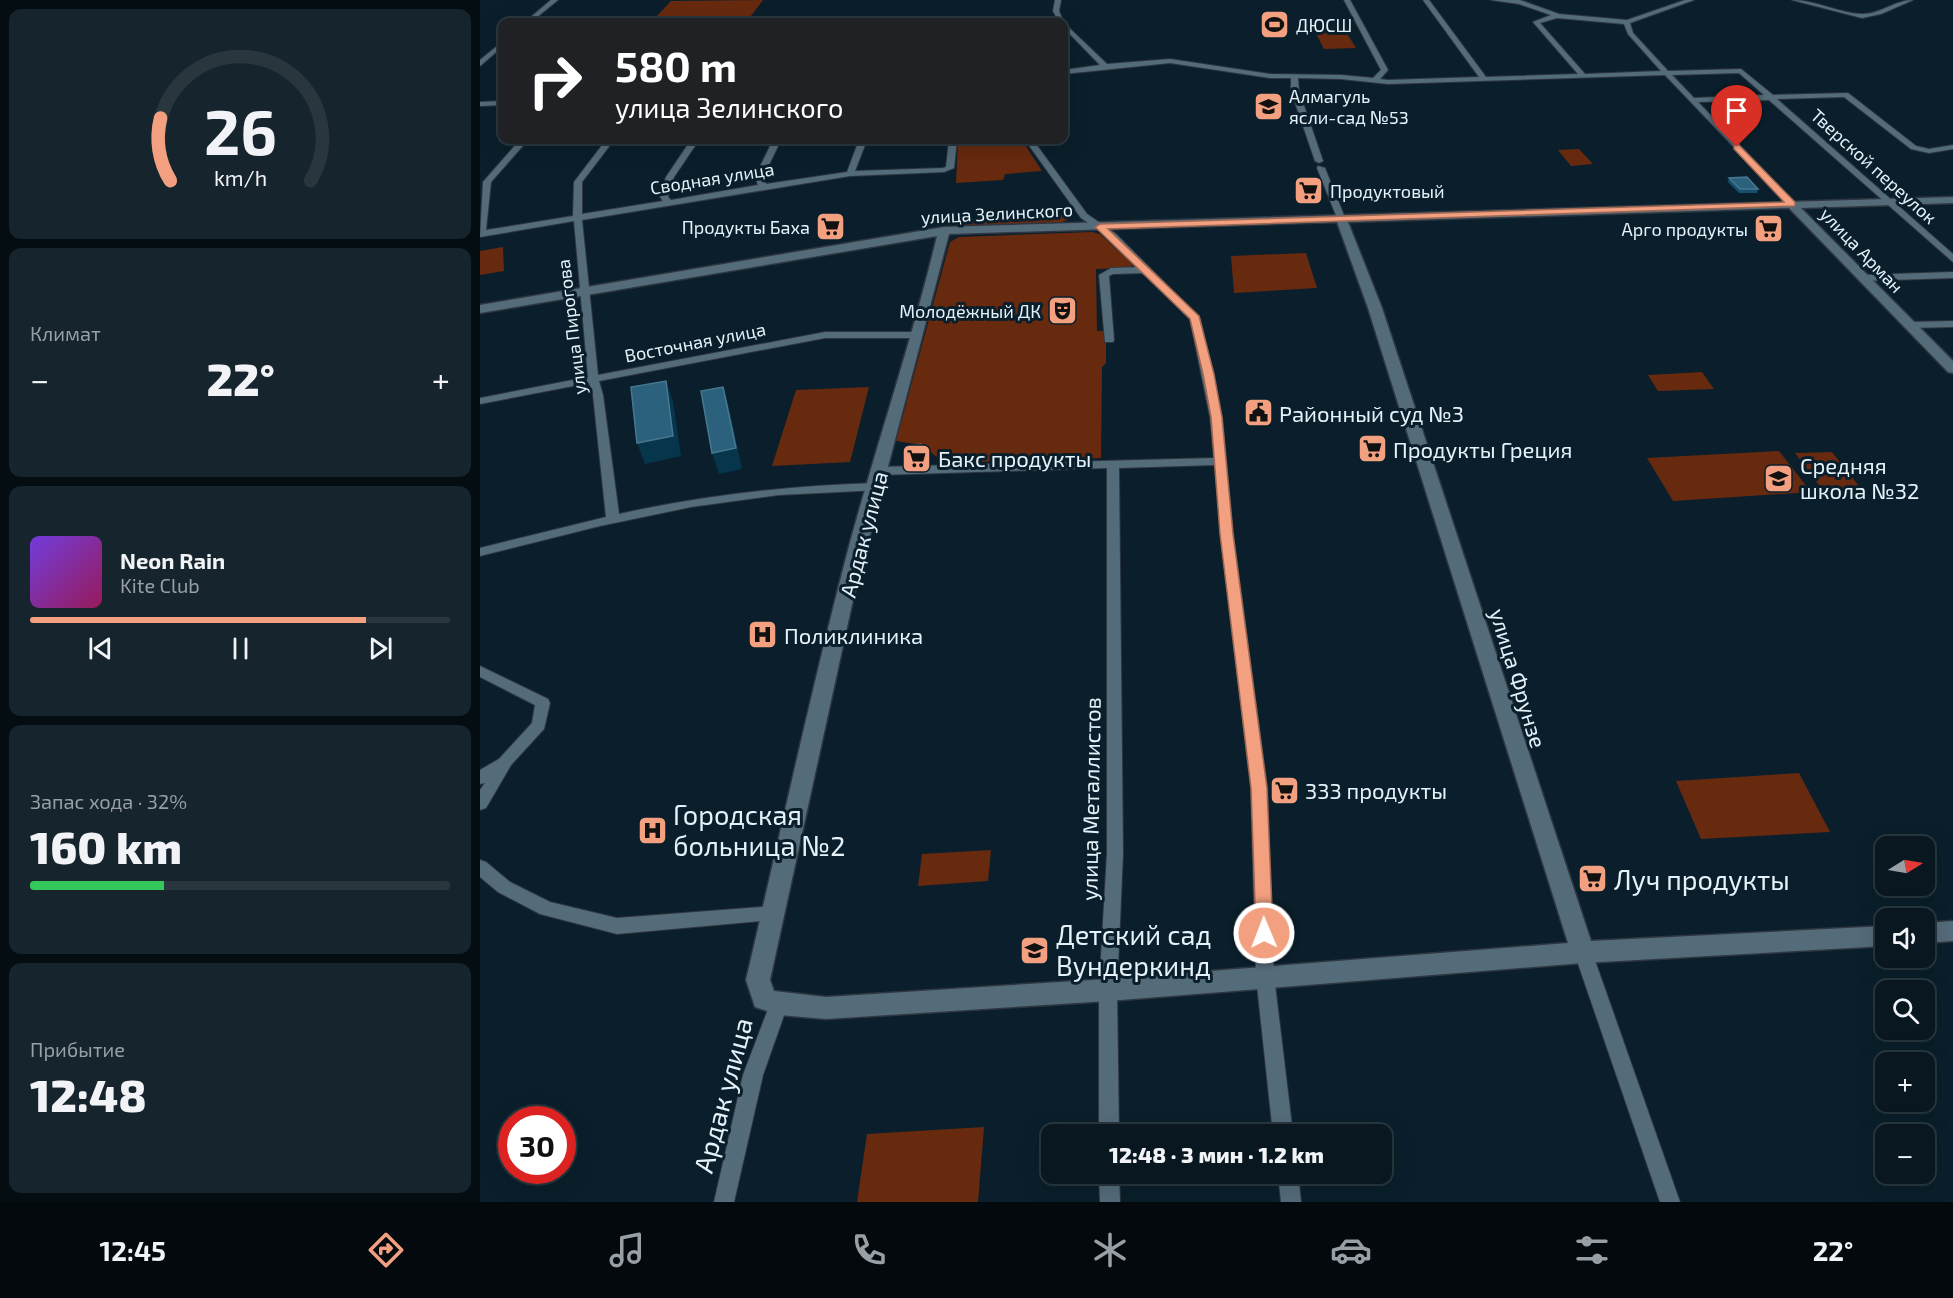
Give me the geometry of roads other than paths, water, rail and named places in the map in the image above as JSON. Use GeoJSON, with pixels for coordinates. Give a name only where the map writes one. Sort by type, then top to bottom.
{"type":"FeatureCollection","features":[{"type":"Feature","properties":{"kind":"street"},"geometry":{"type":"LineString","coordinates":[[533,18],[555,0]]}},
{"type":"Feature","properties":{"kind":"street"},"geometry":{"type":"LineString","coordinates":[[1058,0],[1056,10],[1060,18]]}},
{"type":"Feature","properties":{"kind":"street"},"geometry":{"type":"LineString","coordinates":[[1347,0],[1385,70],[1375,80]]}},
{"type":"Feature","properties":{"kind":"street"},"geometry":{"type":"LineString","coordinates":[[1426,0],[1485,80]]}},
{"type":"Feature","properties":{"kind":"street"},"geometry":{"type":"LineString","coordinates":[[1494,0],[1520,2],[1558,16],[1627,22],[1691,0]]}},
{"type":"Feature","properties":{"kind":"street"},"geometry":{"type":"LineString","coordinates":[[1795,0],[1862,16],[1879,13],[1910,0]]}},
{"type":"Feature","properties":{"kind":"street"},"geometry":{"type":"LineString","coordinates":[[1558,16],[1536,22],[1584,77]]}},
{"type":"Feature","properties":{"kind":"street","name":"улица Арман"},"geometry":{"type":"LineString","coordinates":[[1627,22],[1630,33],[1691,100],[1953,369]]}},
{"type":"Feature","properties":{"kind":"street"},"geometry":{"type":"LineString","coordinates":[[1068,29],[1105,66]]}},
{"type":"Feature","properties":{"kind":"street"},"geometry":{"type":"LineString","coordinates":[[480,64],[498,48]]}},
{"type":"Feature","properties":{"kind":"street","name":"Тверской переулок"},"geometry":{"type":"LineString","coordinates":[[1068,71],[1170,61],[1270,76],[1388,82],[1741,71],[1953,259]]}},
{"type":"Feature","properties":{"kind":"street","name":"улица Фрунзе"},"geometry":{"type":"LineString","coordinates":[[1294,77],[1294,91],[1375,308],[1583,952],[1670,1202]]}},
{"type":"Feature","properties":{"kind":"street","name":"Тверской переулок"},"geometry":{"type":"LineString","coordinates":[[1691,100],[1845,95],[1860,104],[1917,150],[1931,152],[1953,147]]}},
{"type":"Feature","properties":{"kind":"street"},"geometry":{"type":"LineString","coordinates":[[480,104],[498,103]]}},
{"type":"Feature","properties":{"kind":"street"},"geometry":{"type":"LineString","coordinates":[[481,234],[487,182],[520,144]]}},
{"type":"Feature","properties":{"kind":"street","name":"улица Пирогова"},"geometry":{"type":"LineString","coordinates":[[607,144],[578,182],[577,218],[593,378],[598,395],[613,520]]}},
{"type":"Feature","properties":{"kind":"street"},"geometry":{"type":"LineString","coordinates":[[668,201],[664,197],[670,177],[692,144]]}},
{"type":"Feature","properties":{"kind":"street"},"geometry":{"type":"LineString","coordinates":[[763,187],[759,177],[775,144]]}},
{"type":"Feature","properties":{"kind":"street"},"geometry":{"type":"LineString","coordinates":[[850,174],[861,144]]}},
{"type":"Feature","properties":{"kind":"street","name":"Сводная улица"},"geometry":{"type":"LineString","coordinates":[[481,234],[668,201],[850,174],[950,168],[953,144]]}},
{"type":"Feature","properties":{"kind":"street"},"geometry":{"type":"LineString","coordinates":[[1032,144],[1074,206],[1100,227],[1195,318],[1216,417],[1259,788],[1265,976],[1282,1124]]}},
{"type":"Feature","properties":{"kind":"street","name":"улица Зелинского"},"geometry":{"type":"LineString","coordinates":[[480,309],[944,231],[1953,200]]}},
{"type":"Feature","properties":{"kind":"street","name":"Ардак улица"},"geometry":{"type":"LineString","coordinates":[[724,1202],[753,1075],[779,1004],[764,999],[758,981],[819,702],[944,231]]}},
{"type":"Feature","properties":{"kind":"street"},"geometry":{"type":"LineString","coordinates":[[1109,340],[1104,275],[1111,271],[1146,270]]}},
{"type":"Feature","properties":{"kind":"street"},"geometry":{"type":"LineString","coordinates":[[1862,278],[1953,275]]}},
{"type":"Feature","properties":{"kind":"street"},"geometry":{"type":"LineString","coordinates":[[1908,325],[1953,324]]}},
{"type":"Feature","properties":{"kind":"street","name":"Восточная улица"},"geometry":{"type":"LineString","coordinates":[[480,400],[825,335],[917,335]]}},
{"type":"Feature","properties":{"kind":"street"},"geometry":{"type":"LineString","coordinates":[[480,552],[613,520],[719,498],[877,479],[1220,461]]}},
{"type":"Feature","properties":{"kind":"street","name":"улица Металлистов"},"geometry":{"type":"LineString","coordinates":[[1109,1124],[1108,990],[1116,853],[1113,465]]}},
{"type":"Feature","properties":{"kind":"street"},"geometry":{"type":"LineString","coordinates":[[480,671],[543,703],[539,724],[506,761],[480,804]]}},
{"type":"Feature","properties":{"kind":"street"},"geometry":{"type":"LineString","coordinates":[[480,778],[506,761]]}},
{"type":"Feature","properties":{"kind":"street"},"geometry":{"type":"LineString","coordinates":[[480,867],[504,887],[546,909],[617,927],[773,913]]}},
{"type":"Feature","properties":{"kind":"street"},"geometry":{"type":"LineString","coordinates":[[1935,932],[1953,931]]}},
{"type":"Feature","properties":{"kind":"street"},"geometry":{"type":"LineString","coordinates":[[779,1004],[826,1008],[1108,990],[1583,952],[1875,937]]}},
{"type":"Feature","properties":{"kind":"street"},"geometry":{"type":"LineString","coordinates":[[1109,1184],[1110,1202]]}},
{"type":"Feature","properties":{"kind":"street"},"geometry":{"type":"LineString","coordinates":[[1289,1184],[1291,1202]]}},
{"type":"Feature","properties":{"kind":"place","name":"ДЮСШ"},"geometry":{"type":"Point","coordinates":[1275,25]}},
{"type":"Feature","properties":{"kind":"place","name":"Алмагуль ясли-сад №53"},"geometry":{"type":"Point","coordinates":[1268,106]}},
{"type":"Feature","properties":{"kind":"place","name":"Продуктовый"},"geometry":{"type":"Point","coordinates":[1309,191]}},
{"type":"Feature","properties":{"kind":"place","name":"Продукты Баха"},"geometry":{"type":"Point","coordinates":[831,227]}},
{"type":"Feature","properties":{"kind":"place","name":"Арго продукты"},"geometry":{"type":"Point","coordinates":[1769,229]}},
{"type":"Feature","properties":{"kind":"place","name":"Молодёжный ДК"},"geometry":{"type":"Point","coordinates":[1062,311]}},
{"type":"Feature","properties":{"kind":"place","name":"Районный суд №3"},"geometry":{"type":"Point","coordinates":[1258,413]}},
{"type":"Feature","properties":{"kind":"place","name":"Продукты Греция"},"geometry":{"type":"Point","coordinates":[1372,449]}},
{"type":"Feature","properties":{"kind":"place","name":"Бакс продукты"},"geometry":{"type":"Point","coordinates":[917,458]}},
{"type":"Feature","properties":{"kind":"place","name":"Средняя школа №32"},"geometry":{"type":"Point","coordinates":[1779,478]}},
{"type":"Feature","properties":{"kind":"place","name":"Поликлиника"},"geometry":{"type":"Point","coordinates":[763,635]}},
{"type":"Feature","properties":{"kind":"place","name":"333 продукты"},"geometry":{"type":"Point","coordinates":[1284,790]}},
{"type":"Feature","properties":{"kind":"place","name":"Городская больница №2"},"geometry":{"type":"Point","coordinates":[652,830]}},
{"type":"Feature","properties":{"kind":"place","name":"Луч продукты"},"geometry":{"type":"Point","coordinates":[1593,879]}},
{"type":"Feature","properties":{"kind":"place","name":"Детский сад Вундеркинд"},"geometry":{"type":"Point","coordinates":[1035,950]}}]}
